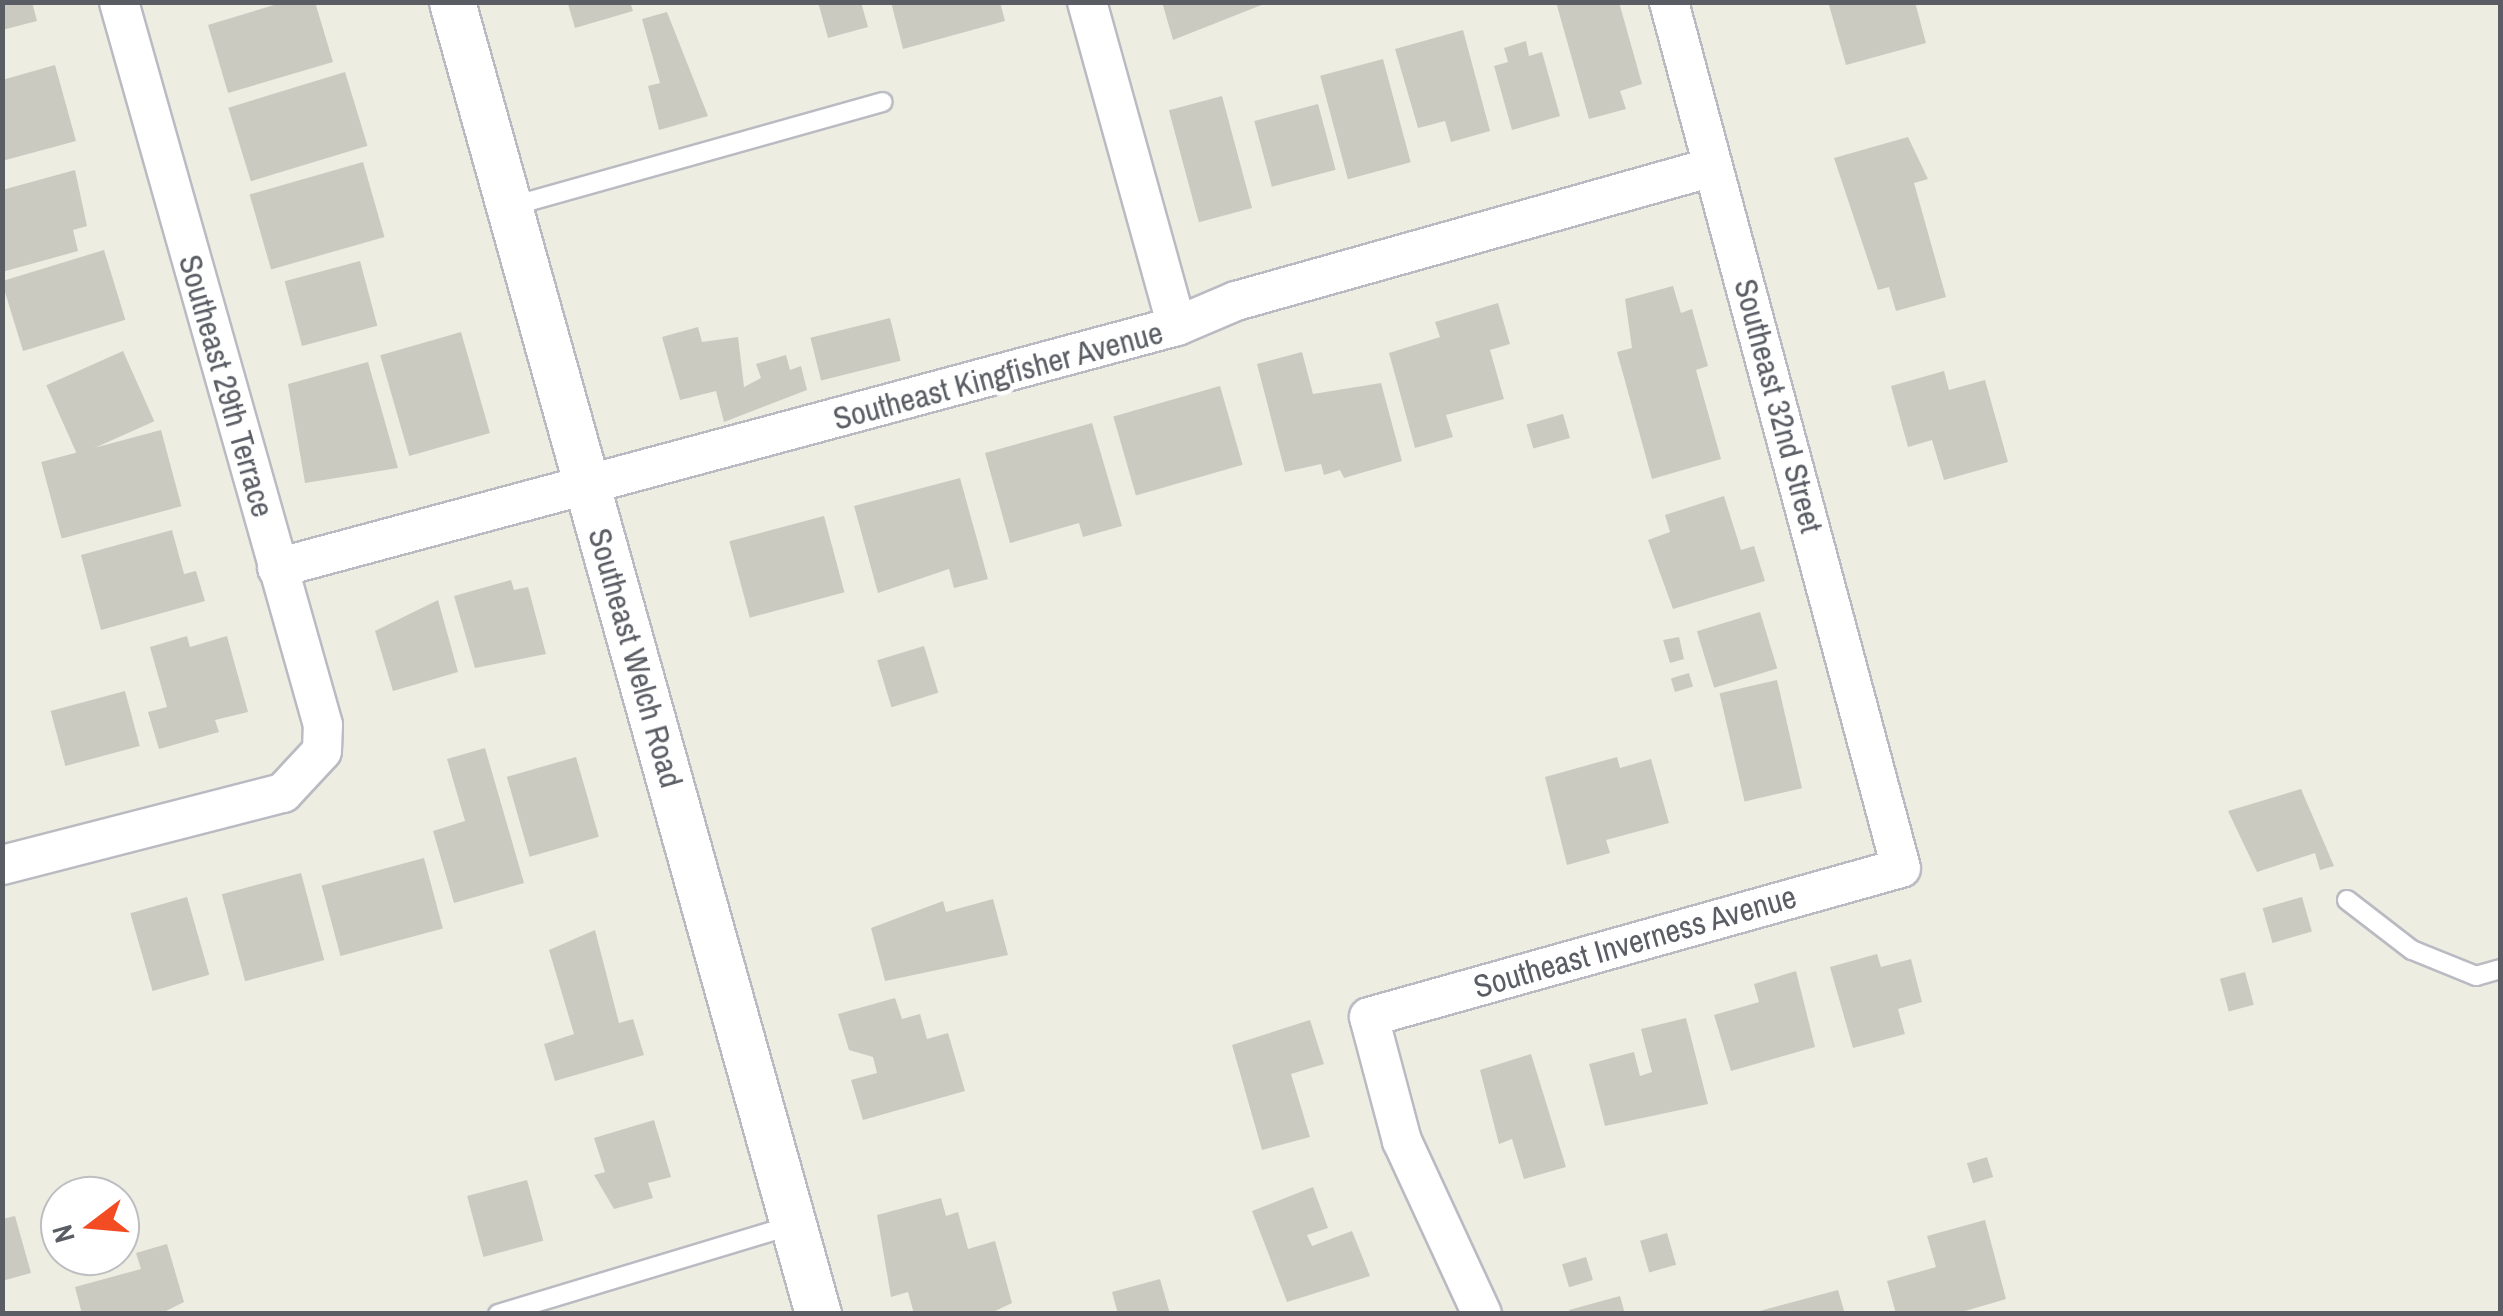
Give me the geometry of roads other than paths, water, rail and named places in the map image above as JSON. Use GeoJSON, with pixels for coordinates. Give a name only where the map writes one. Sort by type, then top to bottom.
{"type":"FeatureCollection","features":[{"type":"Feature","properties":{"kind":"street","name":"Southeast 29th Terrace"},"geometry":{"type":"LineString","coordinates":[[2,864],[283,793],[314,768],[323,725],[119,2]]}},
{"type":"Feature","properties":{"kind":"street","name":"Southeast Welch Road"},"geometry":{"type":"LineString","coordinates":[[452,2],[818,1314]]}},
{"type":"Feature","properties":{"kind":"street"},"geometry":{"type":"LineString","coordinates":[[1087,2],[1177,326]]}},
{"type":"Feature","properties":{"kind":"street","name":"Southeast 32nd Street"},"geometry":{"type":"LineString","coordinates":[[1669,2],[1901,868]]}},
{"type":"Feature","properties":{"kind":"street","name":"Southeast Kingfisher Avenue"},"geometry":{"type":"LineString","coordinates":[[277,568],[588,488],[1177,326],[1236,301],[1714,167]]}},
{"type":"Feature","properties":{"kind":"street","name":"Southeast Inverness Avenue"},"geometry":{"type":"LineString","coordinates":[[1482,1314],[1402,1141],[1369,1017],[1901,868]]}},
{"type":"Feature","properties":{"kind":"lane"},"geometry":{"type":"LineString","coordinates":[[509,207],[883,102]]}},
{"type":"Feature","properties":{"kind":"lane"},"geometry":{"type":"LineString","coordinates":[[2347,900],[2412,950],[2476,976],[2500,969]]}},
{"type":"Feature","properties":{"kind":"lane"},"geometry":{"type":"LineString","coordinates":[[498,1314],[793,1225]]}}]}
